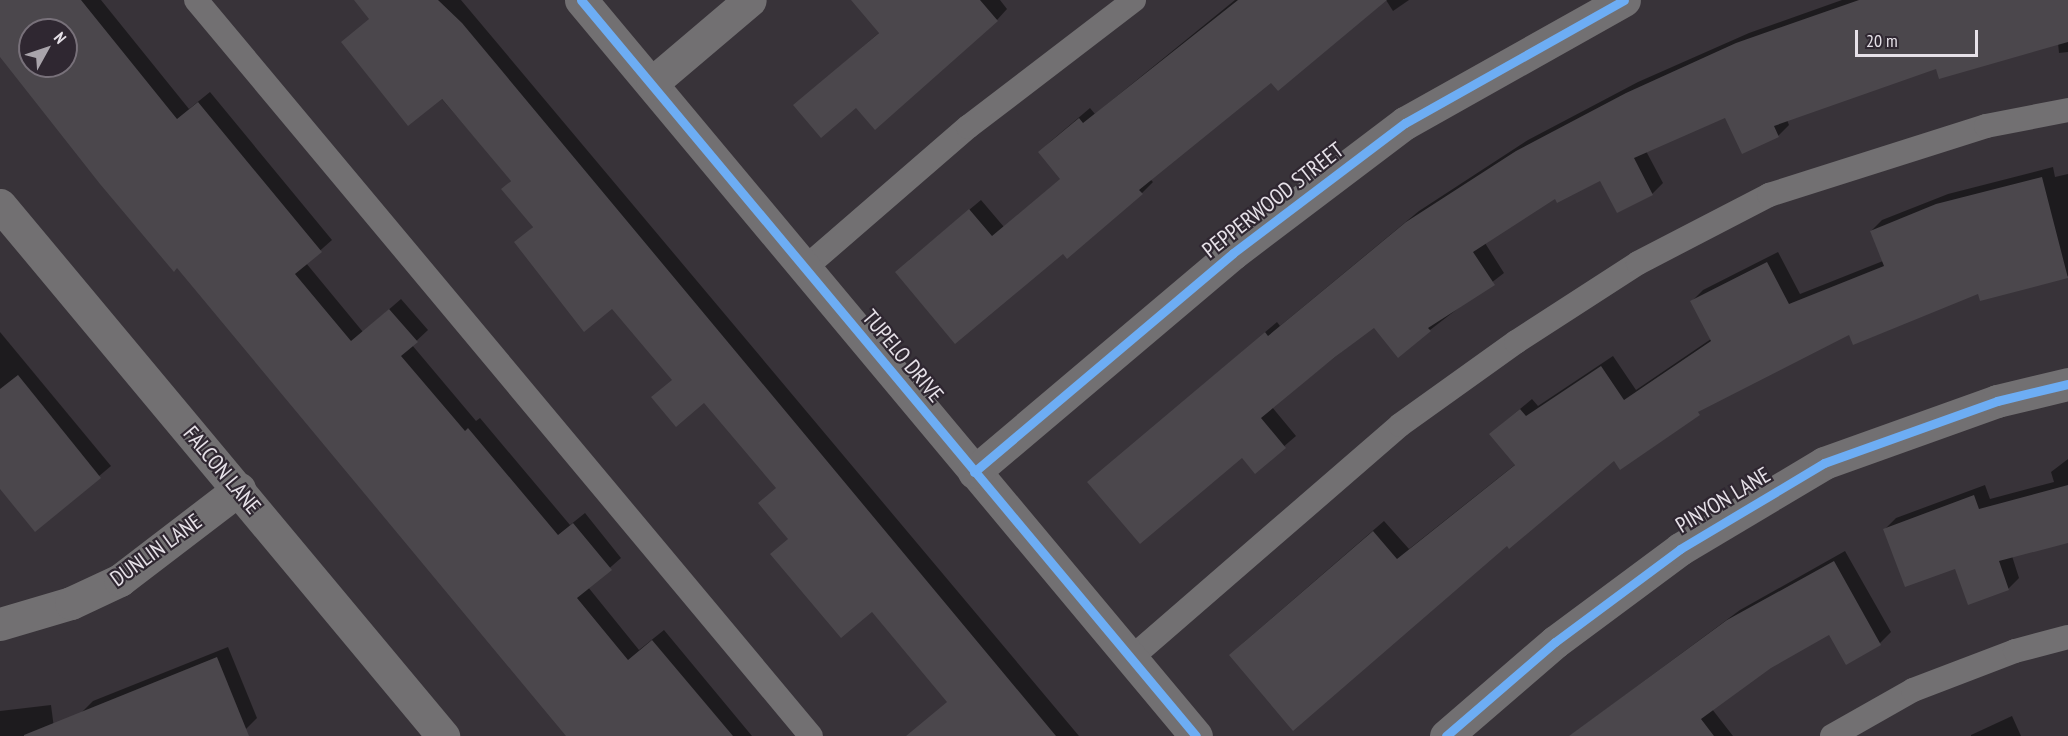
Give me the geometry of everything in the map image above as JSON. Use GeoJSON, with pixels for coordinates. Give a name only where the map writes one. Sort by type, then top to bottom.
{"type":"FeatureCollection","features":[{"type":"Feature","properties":{"kind":"street","name":"TUPELO DRIVE"},"geometry":{"type":"LineString","coordinates":[[581,0],[1196,736]]}},
{"type":"Feature","properties":{"kind":"street"},"geometry":{"type":"LineString","coordinates":[[652,83],[750,0]]}},
{"type":"Feature","properties":{"kind":"street","name":"PEPPERWOOD STREET"},"geometry":{"type":"LineString","coordinates":[[974,472],[1233,253],[1406,123],[1624,0]]}},
{"type":"Feature","properties":{"kind":"street","name":"FALCON LANE"},"geometry":{"type":"LineString","coordinates":[[0,205],[444,736]]}},
{"type":"Feature","properties":{"kind":"street","name":"PINYON LANE"},"geometry":{"type":"LineString","coordinates":[[1446,736],[1555,642],[1680,549],[1824,463],[1997,401],[2068,384]]}},
{"type":"Feature","properties":{"kind":"street","name":"DUNLIN LANE"},"geometry":{"type":"LineString","coordinates":[[0,624],[71,603],[120,580],[239,489]]}},
{"type":"Feature","properties":{"kind":"lane"},"geometry":{"type":"LineString","coordinates":[[196,0],[811,736]]}},
{"type":"Feature","properties":{"kind":"lane"},"geometry":{"type":"LineString","coordinates":[[805,268],[969,127],[1134,0]]}},
{"type":"Feature","properties":{"kind":"lane"},"geometry":{"type":"LineString","coordinates":[[1130,659],[1400,425],[1516,342],[1638,262],[1769,195],[1986,126],[2068,110]]}},
{"type":"Feature","properties":{"kind":"lane"},"geometry":{"type":"LineString","coordinates":[[1832,736],[1913,690],[2015,651],[2068,638]]}},
{"type":"Feature","properties":{"kind":"building"},"geometry":{"type":"Polygon","coordinates":[[[0,0],[81,0],[177,119],[198,102],[322,252],[295,274],[351,341],[389,309],[418,342],[401,356],[465,431],[468,428],[558,535],[573,523],[612,570],[577,598],[628,660],[652,640],[733,736],[566,736],[177,268],[174,272],[100,184],[0,57],[0,0]]]}},
{"type":"Feature","properties":{"kind":"building"},"geometry":{"type":"Polygon","coordinates":[[[354,0],[438,0],[462,23],[1056,736],[906,736],[947,702],[872,612],[841,638],[770,554],[788,539],[758,503],[776,488],[704,403],[676,427],[651,397],[672,380],[612,309],[584,332],[514,242],[533,227],[501,189],[511,181],[442,99],[408,126],[341,42],[369,19],[354,0]]]}},
{"type":"Feature","properties":{"kind":"building"},"geometry":{"type":"Polygon","coordinates":[[[851,0],[980,0],[998,21],[875,130],[856,108],[821,138],[793,105],[879,33],[851,0]]]}},
{"type":"Feature","properties":{"kind":"building"},"geometry":{"type":"Polygon","coordinates":[[[1238,0],[1387,0],[1278,91],[1271,83],[1139,190],[1143,194],[1067,259],[1063,254],[955,344],[895,272],[969,209],[992,236],[1060,179],[1038,152],[1079,118],[1083,123],[1238,0]]]}},
{"type":"Feature","properties":{"kind":"building"},"geometry":{"type":"Polygon","coordinates":[[[1859,0],[2068,0],[2068,42],[1939,79],[1936,69],[1774,126],[1779,137],[1742,154],[1725,118],[1634,158],[1653,195],[1617,213],[1600,181],[1557,203],[1555,199],[1473,252],[1495,285],[1428,328],[1431,331],[1398,358],[1374,328],[1261,418],[1286,448],[1255,474],[1242,458],[1140,544],[1087,482],[1265,332],[1268,336],[1406,222],[1516,151],[1626,93],[1736,43],[1859,0]]]}},
{"type":"Feature","properties":{"kind":"building"},"geometry":{"type":"Polygon","coordinates":[[[2042,177],[2068,278],[1980,301],[1978,294],[1853,345],[1849,335],[1698,412],[1700,415],[1620,470],[1614,461],[1509,549],[1507,546],[1293,731],[1229,655],[1373,531],[1397,559],[1515,465],[1489,434],[1520,409],[1526,416],[1601,366],[1624,400],[1711,341],[1690,301],[1767,262],[1789,304],[1884,266],[1870,231],[1936,204],[2042,177]]]}},
{"type":"Feature","properties":{"kind":"building"},"geometry":{"type":"Polygon","coordinates":[[[18,375],[101,478],[35,532],[0,489],[0,389],[18,375]]]}},
{"type":"Feature","properties":{"kind":"building"},"geometry":{"type":"Polygon","coordinates":[[[2068,485],[2068,543],[1999,561],[2009,590],[1968,605],[1955,569],[1905,587],[1883,529],[1974,495],[1979,509],[2068,485]]]}},
{"type":"Feature","properties":{"kind":"building"},"geometry":{"type":"Polygon","coordinates":[[[1834,561],[1881,645],[1846,665],[1829,635],[1771,668],[1701,719],[1714,736],[1569,736],[1727,620],[1834,561]]]}},
{"type":"Feature","properties":{"kind":"building"},"geometry":{"type":"Polygon","coordinates":[[[217,657],[249,736],[24,736],[24,735],[217,657]]]}},
{"type":"Feature","properties":{"kind":"cycle path"},"geometry":{"type":"LineString","coordinates":[[581,0],[1196,736]]}},
{"type":"Feature","properties":{"kind":"cycle path"},"geometry":{"type":"LineString","coordinates":[[974,472],[1233,253],[1405,123],[1624,0]]}},
{"type":"Feature","properties":{"kind":"cycle path"},"geometry":{"type":"LineString","coordinates":[[1446,736],[1555,642],[1680,549],[1824,463],[1997,401],[2068,384]]}}]}
